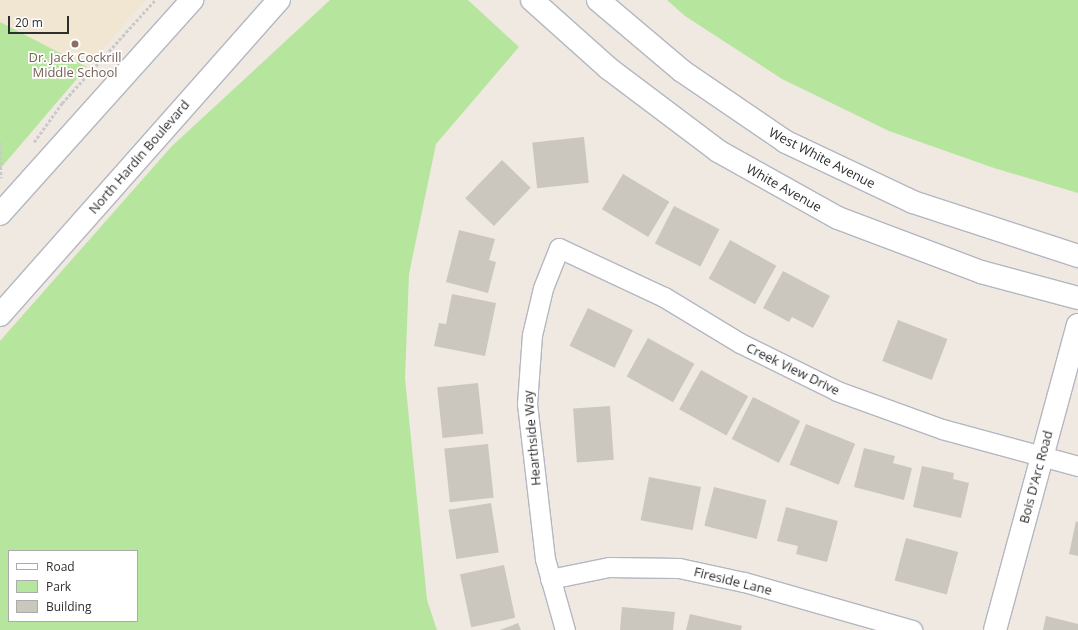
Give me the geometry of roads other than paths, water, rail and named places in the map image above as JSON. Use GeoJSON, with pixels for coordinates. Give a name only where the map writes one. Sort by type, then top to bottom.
{"type":"FeatureCollection","features":[{"type":"Feature","properties":{"kind":"main road"},"geometry":{"type":"LineString","coordinates":[[0,214],[192,0]]}},
{"type":"Feature","properties":{"kind":"main road","name":"North Hardin Boulevard"},"geometry":{"type":"LineString","coordinates":[[0,315],[279,0]]}},
{"type":"Feature","properties":{"kind":"main road","name":"White Avenue"},"geometry":{"type":"LineString","coordinates":[[532,0],[608,68],[718,151],[838,218],[981,272],[1078,298]]}},
{"type":"Feature","properties":{"kind":"main road","name":"West White Avenue"},"geometry":{"type":"LineString","coordinates":[[598,0],[682,71],[786,142],[913,202],[1078,256]]}},
{"type":"Feature","properties":{"kind":"main road","name":"Bois D'Arc Road"},"geometry":{"type":"LineString","coordinates":[[995,630],[1078,325]]}},
{"type":"Feature","properties":{"kind":"street","name":"Creek View Drive"},"geometry":{"type":"LineString","coordinates":[[559,248],[664,297],[740,343],[837,391],[908,418],[1078,466]]}},
{"type":"Feature","properties":{"kind":"street","name":"Hearthside Way"},"geometry":{"type":"LineString","coordinates":[[559,248],[537,309],[527,379],[529,430],[550,579],[565,630]]}},
{"type":"Feature","properties":{"kind":"street","name":"Fireside Lane"},"geometry":{"type":"LineString","coordinates":[[550,579],[609,567],[679,568],[744,582],[912,630]]}},
{"type":"Feature","properties":{"kind":"place","name":"Dr. Jack Cockrill Middle School"},"geometry":{"type":"Point","coordinates":[75,44]}}]}
